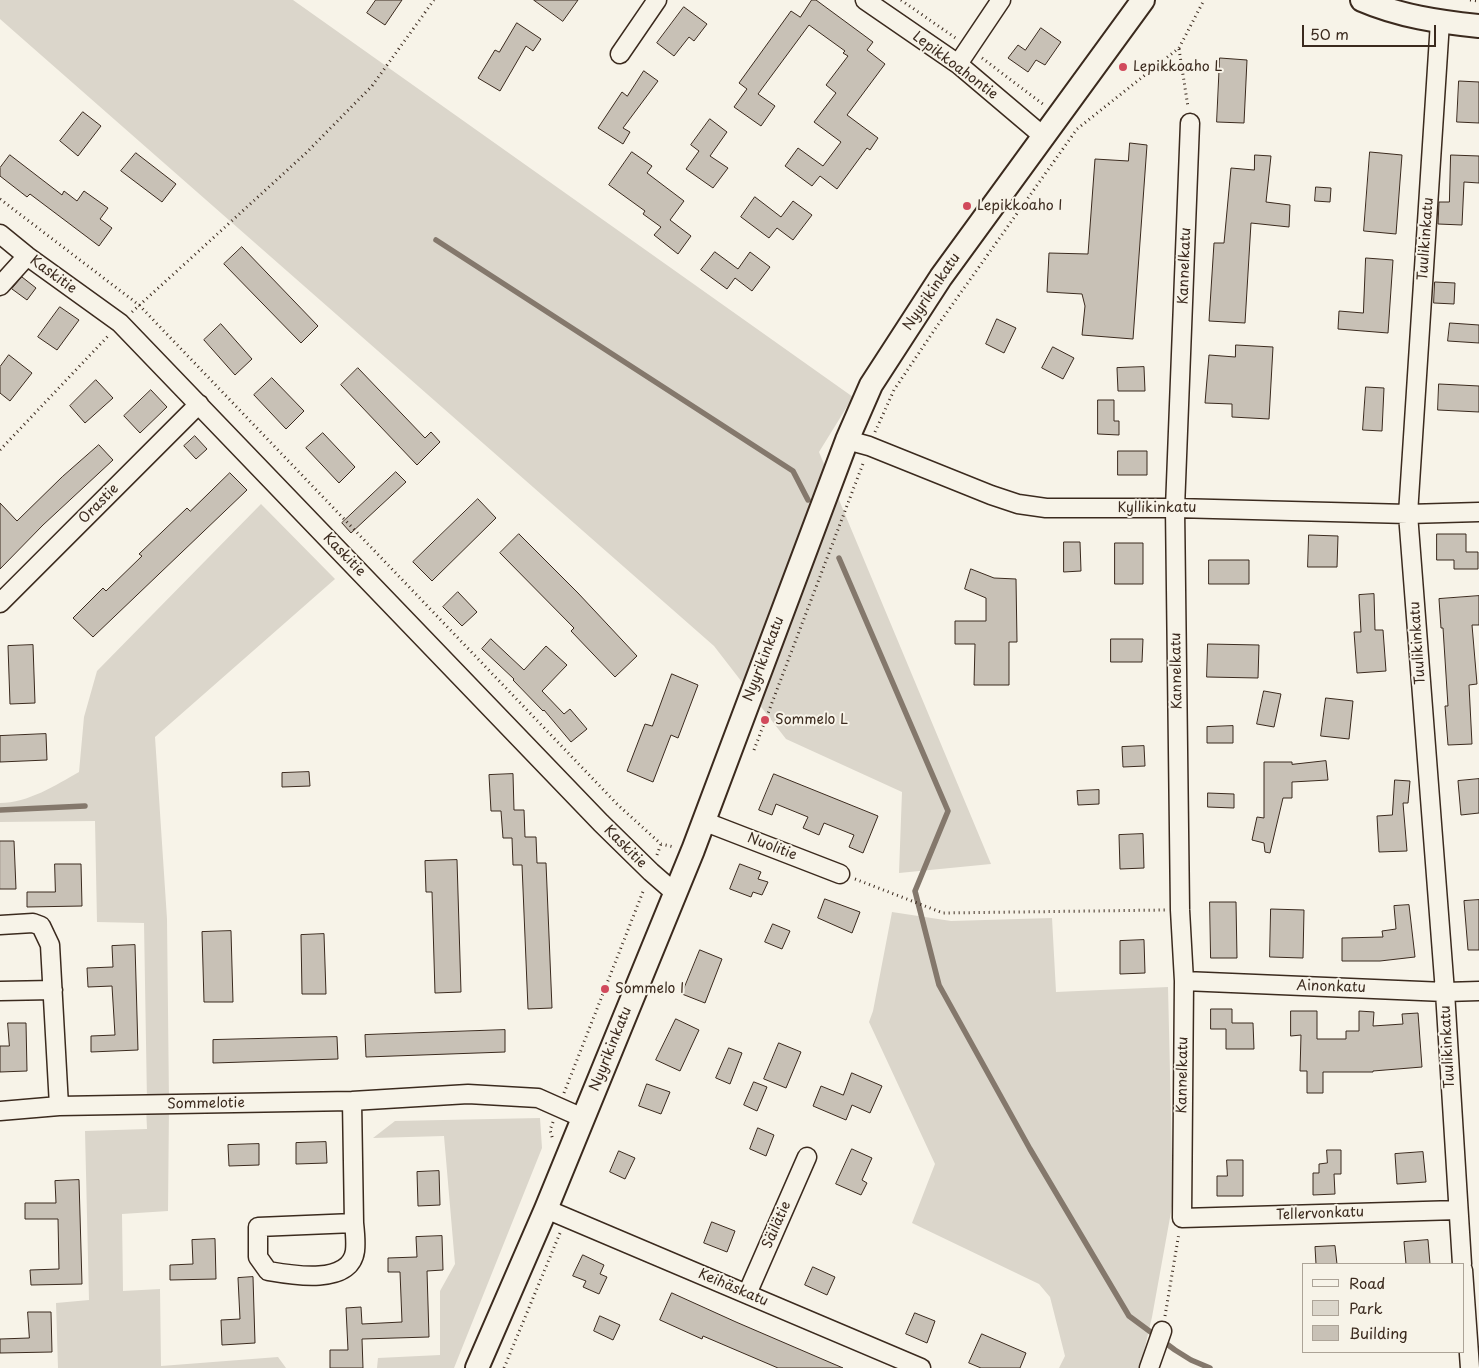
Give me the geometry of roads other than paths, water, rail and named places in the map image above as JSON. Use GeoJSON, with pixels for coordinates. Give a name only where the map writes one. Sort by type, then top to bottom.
{"type":"FeatureCollection","features":[{"type":"Feature","properties":{"kind":"street"},"geometry":{"type":"LineString","coordinates":[[620,54],[657,0]]}},
{"type":"Feature","properties":{"kind":"street","name":"Lepikkoahontie"},"geometry":{"type":"LineString","coordinates":[[864,0],[958,64],[1043,136]]}},
{"type":"Feature","properties":{"kind":"street"},"geometry":{"type":"LineString","coordinates":[[958,64],[1001,0]]}},
{"type":"Feature","properties":{"kind":"street","name":"Nyyrikinkatu"},"geometry":{"type":"LineString","coordinates":[[477,1368],[546,1209],[692,850],[847,440],[870,385],[941,278],[1143,0]]}},
{"type":"Feature","properties":{"kind":"street"},"geometry":{"type":"LineString","coordinates":[[1362,0],[1378,7],[1440,22],[1479,26]]}},
{"type":"Feature","properties":{"kind":"street","name":"Tuulikinkatu"},"geometry":{"type":"LineString","coordinates":[[1440,22],[1408,514],[1445,992],[1462,1263]]}},
{"type":"Feature","properties":{"kind":"street","name":"Kannelkatu"},"geometry":{"type":"LineString","coordinates":[[1182,1218],[1184,981],[1180,910],[1175,508],[1190,123]]}},
{"type":"Feature","properties":{"kind":"street","name":"Kaskitie"},"geometry":{"type":"LineString","coordinates":[[0,234],[27,256],[120,323],[601,823],[674,892]]}},
{"type":"Feature","properties":{"kind":"street"},"geometry":{"type":"LineString","coordinates":[[0,286],[27,256]]}},
{"type":"Feature","properties":{"kind":"street","name":"Orastie"},"geometry":{"type":"LineString","coordinates":[[0,603],[199,404]]}},
{"type":"Feature","properties":{"kind":"street","name":"Kyllikinkatu"},"geometry":{"type":"LineString","coordinates":[[847,440],[868,446],[991,495],[1018,504],[1046,508],[1175,508],[1408,514],[1479,512]]}},
{"type":"Feature","properties":{"kind":"street","name":"Nuolitie"},"geometry":{"type":"LineString","coordinates":[[703,821],[840,874]]}},
{"type":"Feature","properties":{"kind":"street"},"geometry":{"type":"LineString","coordinates":[[0,925],[33,923],[41,926],[50,945],[59,1106]]}},
{"type":"Feature","properties":{"kind":"street","name":"Ainonkatu"},"geometry":{"type":"LineString","coordinates":[[1184,981],[1445,992],[1479,991]]}},
{"type":"Feature","properties":{"kind":"street"},"geometry":{"type":"LineString","coordinates":[[0,990],[54,990]]}},
{"type":"Feature","properties":{"kind":"street","name":"Sommelotie"},"geometry":{"type":"LineString","coordinates":[[0,1111],[59,1106],[352,1101],[468,1094],[538,1098],[583,1118]]}},
{"type":"Feature","properties":{"kind":"street"},"geometry":{"type":"LineString","coordinates":[[352,1101],[355,1252],[348,1266],[329,1275],[304,1276],[268,1271],[258,1257],[258,1227],[354,1223]]}},
{"type":"Feature","properties":{"kind":"street","name":"Säilätie"},"geometry":{"type":"LineString","coordinates":[[747,1294],[807,1157]]}},
{"type":"Feature","properties":{"kind":"street","name":"Keihäskatu"},"geometry":{"type":"LineString","coordinates":[[546,1209],[567,1216],[921,1368]]}},
{"type":"Feature","properties":{"kind":"street","name":"Tellervonkatu"},"geometry":{"type":"LineString","coordinates":[[1182,1218],[1458,1210]]}},
{"type":"Feature","properties":{"kind":"street"},"geometry":{"type":"LineString","coordinates":[[1464,1284],[1470,1368]]}},
{"type":"Feature","properties":{"kind":"street"},"geometry":{"type":"LineString","coordinates":[[1149,1368],[1162,1331]]}},
{"type":"Feature","properties":{"kind":"waterway"},"geometry":{"type":"LineString","coordinates":[[436,240],[793,471],[808,500]]}},
{"type":"Feature","properties":{"kind":"waterway"},"geometry":{"type":"LineString","coordinates":[[839,558],[948,811],[915,891],[939,985],[1030,1149],[1129,1316],[1175,1350],[1191,1360],[1210,1368]]}},
{"type":"Feature","properties":{"kind":"waterway"},"geometry":{"type":"LineString","coordinates":[[0,810],[85,806]]}},
{"type":"Feature","properties":{"kind":"place","name":"Lepikkoaho L"},"geometry":{"type":"Point","coordinates":[1123,67]}},
{"type":"Feature","properties":{"kind":"place","name":"Lepikkoaho I"},"geometry":{"type":"Point","coordinates":[967,206]}},
{"type":"Feature","properties":{"kind":"place","name":"Sommelo L"},"geometry":{"type":"Point","coordinates":[765,720]}},
{"type":"Feature","properties":{"kind":"place","name":"Sommelo I"},"geometry":{"type":"Point","coordinates":[605,989]}}]}
